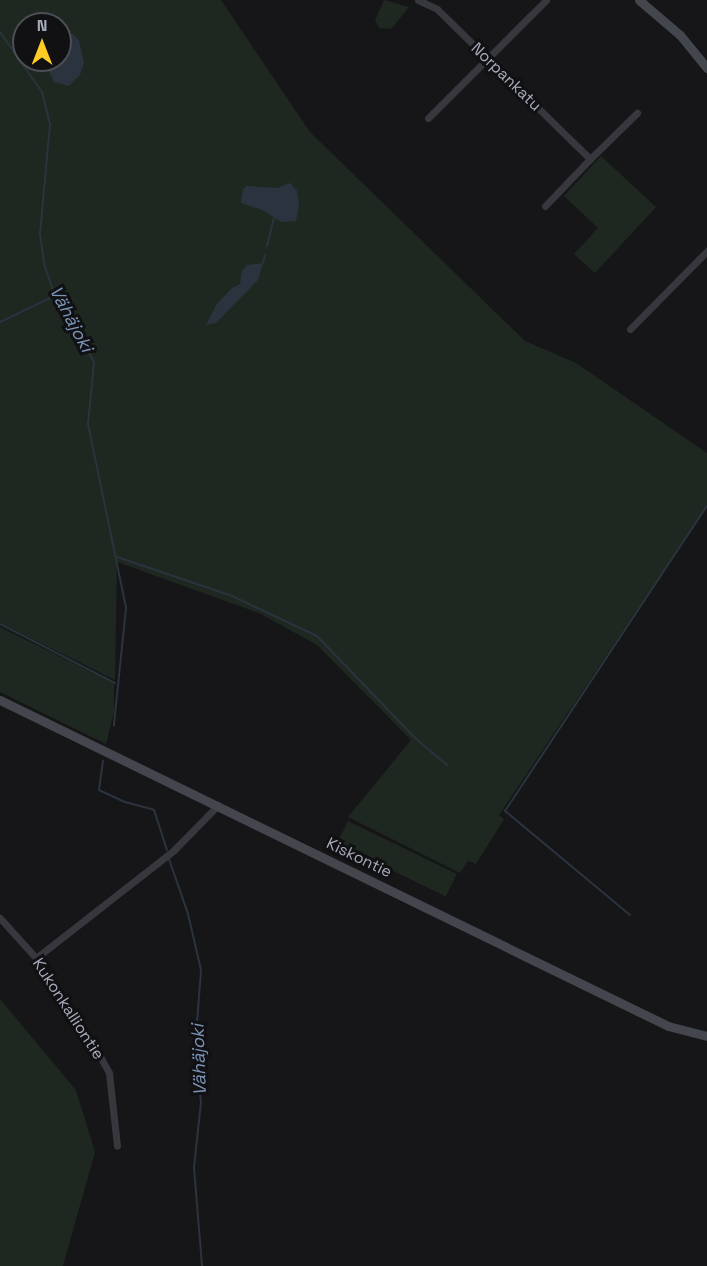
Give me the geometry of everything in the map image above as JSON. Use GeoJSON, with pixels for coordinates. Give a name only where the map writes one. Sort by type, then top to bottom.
{"type":"FeatureCollection","features":[{"type":"Feature","properties":{"kind":"main road"},"geometry":{"type":"LineString","coordinates":[[639,0],[680,35],[707,68]]}},
{"type":"Feature","properties":{"kind":"main road","name":"Kiskontie"},"geometry":{"type":"LineString","coordinates":[[0,699],[668,1026],[707,1036]]}},
{"type":"Feature","properties":{"kind":"street","name":"Norpankatu"},"geometry":{"type":"LineString","coordinates":[[418,0],[437,9],[590,159]]}},
{"type":"Feature","properties":{"kind":"street"},"geometry":{"type":"LineString","coordinates":[[428,118],[546,0]]}},
{"type":"Feature","properties":{"kind":"street"},"geometry":{"type":"LineString","coordinates":[[545,206],[637,113]]}},
{"type":"Feature","properties":{"kind":"street"},"geometry":{"type":"LineString","coordinates":[[630,329],[707,251]]}},
{"type":"Feature","properties":{"kind":"street"},"geometry":{"type":"LineString","coordinates":[[36,958],[174,850],[218,805]]}},
{"type":"Feature","properties":{"kind":"street","name":"Kukonkalliontie"},"geometry":{"type":"LineString","coordinates":[[0,918],[36,958],[109,1073],[117,1146]]}},
{"type":"Feature","properties":{"kind":"shaded area"},"geometry":{"type":"Polygon","coordinates":[[[0,0],[221,0],[310,132],[525,341],[576,363],[707,453],[707,506],[499,815],[504,819],[476,864],[468,861],[460,873],[348,817],[411,740],[317,645],[259,613],[117,562],[115,680],[0,623],[0,0]]]}},
{"type":"Feature","properties":{"kind":"shaded area"},"geometry":{"type":"Polygon","coordinates":[[[384,0],[409,7],[392,28],[387,29],[379,28],[375,20],[384,0]]]}},
{"type":"Feature","properties":{"kind":"shaded area"},"geometry":{"type":"Polygon","coordinates":[[[601,156],[656,207],[595,273],[574,254],[598,228],[564,196],[601,156]]]}},
{"type":"Feature","properties":{"kind":"shaded area"},"geometry":{"type":"Polygon","coordinates":[[[0,627],[114,683],[114,712],[106,744],[0,692],[0,627]]]}},
{"type":"Feature","properties":{"kind":"shaded area"},"geometry":{"type":"Polygon","coordinates":[[[348,821],[457,874],[446,897],[337,843],[348,821]]]}},
{"type":"Feature","properties":{"kind":"shaded area"},"geometry":{"type":"Polygon","coordinates":[[[0,999],[76,1090],[95,1152],[63,1266],[0,1266],[0,999]]]}},
{"type":"Feature","properties":{"kind":"water"},"geometry":{"type":"Polygon","coordinates":[[[73,34],[79,40],[84,63],[80,75],[69,86],[54,82],[49,72],[72,72],[73,34]]]}},
{"type":"Feature","properties":{"kind":"water"},"geometry":{"type":"Polygon","coordinates":[[[290,183],[297,191],[299,205],[296,221],[281,222],[262,210],[241,203],[243,189],[247,186],[277,188],[290,183]]]}},
{"type":"Feature","properties":{"kind":"water"},"geometry":{"type":"Polygon","coordinates":[[[263,263],[258,280],[216,323],[206,325],[216,305],[232,288],[240,284],[242,271],[247,265],[263,263]]]}},
{"type":"Feature","properties":{"kind":"waterway","name":"Vähäjoki"},"geometry":{"type":"LineString","coordinates":[[0,32],[42,92],[50,124],[40,234],[44,264],[55,296],[94,362],[88,424],[126,608],[114,725]]}},
{"type":"Feature","properties":{"kind":"waterway"},"geometry":{"type":"LineString","coordinates":[[267,246],[274,218]]}},
{"type":"Feature","properties":{"kind":"waterway"},"geometry":{"type":"LineString","coordinates":[[262,265],[265,255]]}},
{"type":"Feature","properties":{"kind":"waterway"},"geometry":{"type":"LineString","coordinates":[[0,322],[54,296]]}},
{"type":"Feature","properties":{"kind":"waterway"},"geometry":{"type":"LineString","coordinates":[[630,915],[505,811],[707,506]]}},
{"type":"Feature","properties":{"kind":"waterway"},"geometry":{"type":"LineString","coordinates":[[117,557],[232,596],[317,636],[415,738],[447,765]]}},
{"type":"Feature","properties":{"kind":"waterway"},"geometry":{"type":"LineString","coordinates":[[0,624],[115,683]]}},
{"type":"Feature","properties":{"kind":"waterway","name":"Vähäjoki"},"geometry":{"type":"LineString","coordinates":[[103,761],[99,790],[125,802],[154,810],[167,850]]}},
{"type":"Feature","properties":{"kind":"waterway","name":"Vähäjoki"},"geometry":{"type":"LineString","coordinates":[[169,859],[188,914],[201,970],[195,1050],[201,1102],[194,1168],[202,1266]]}}]}
